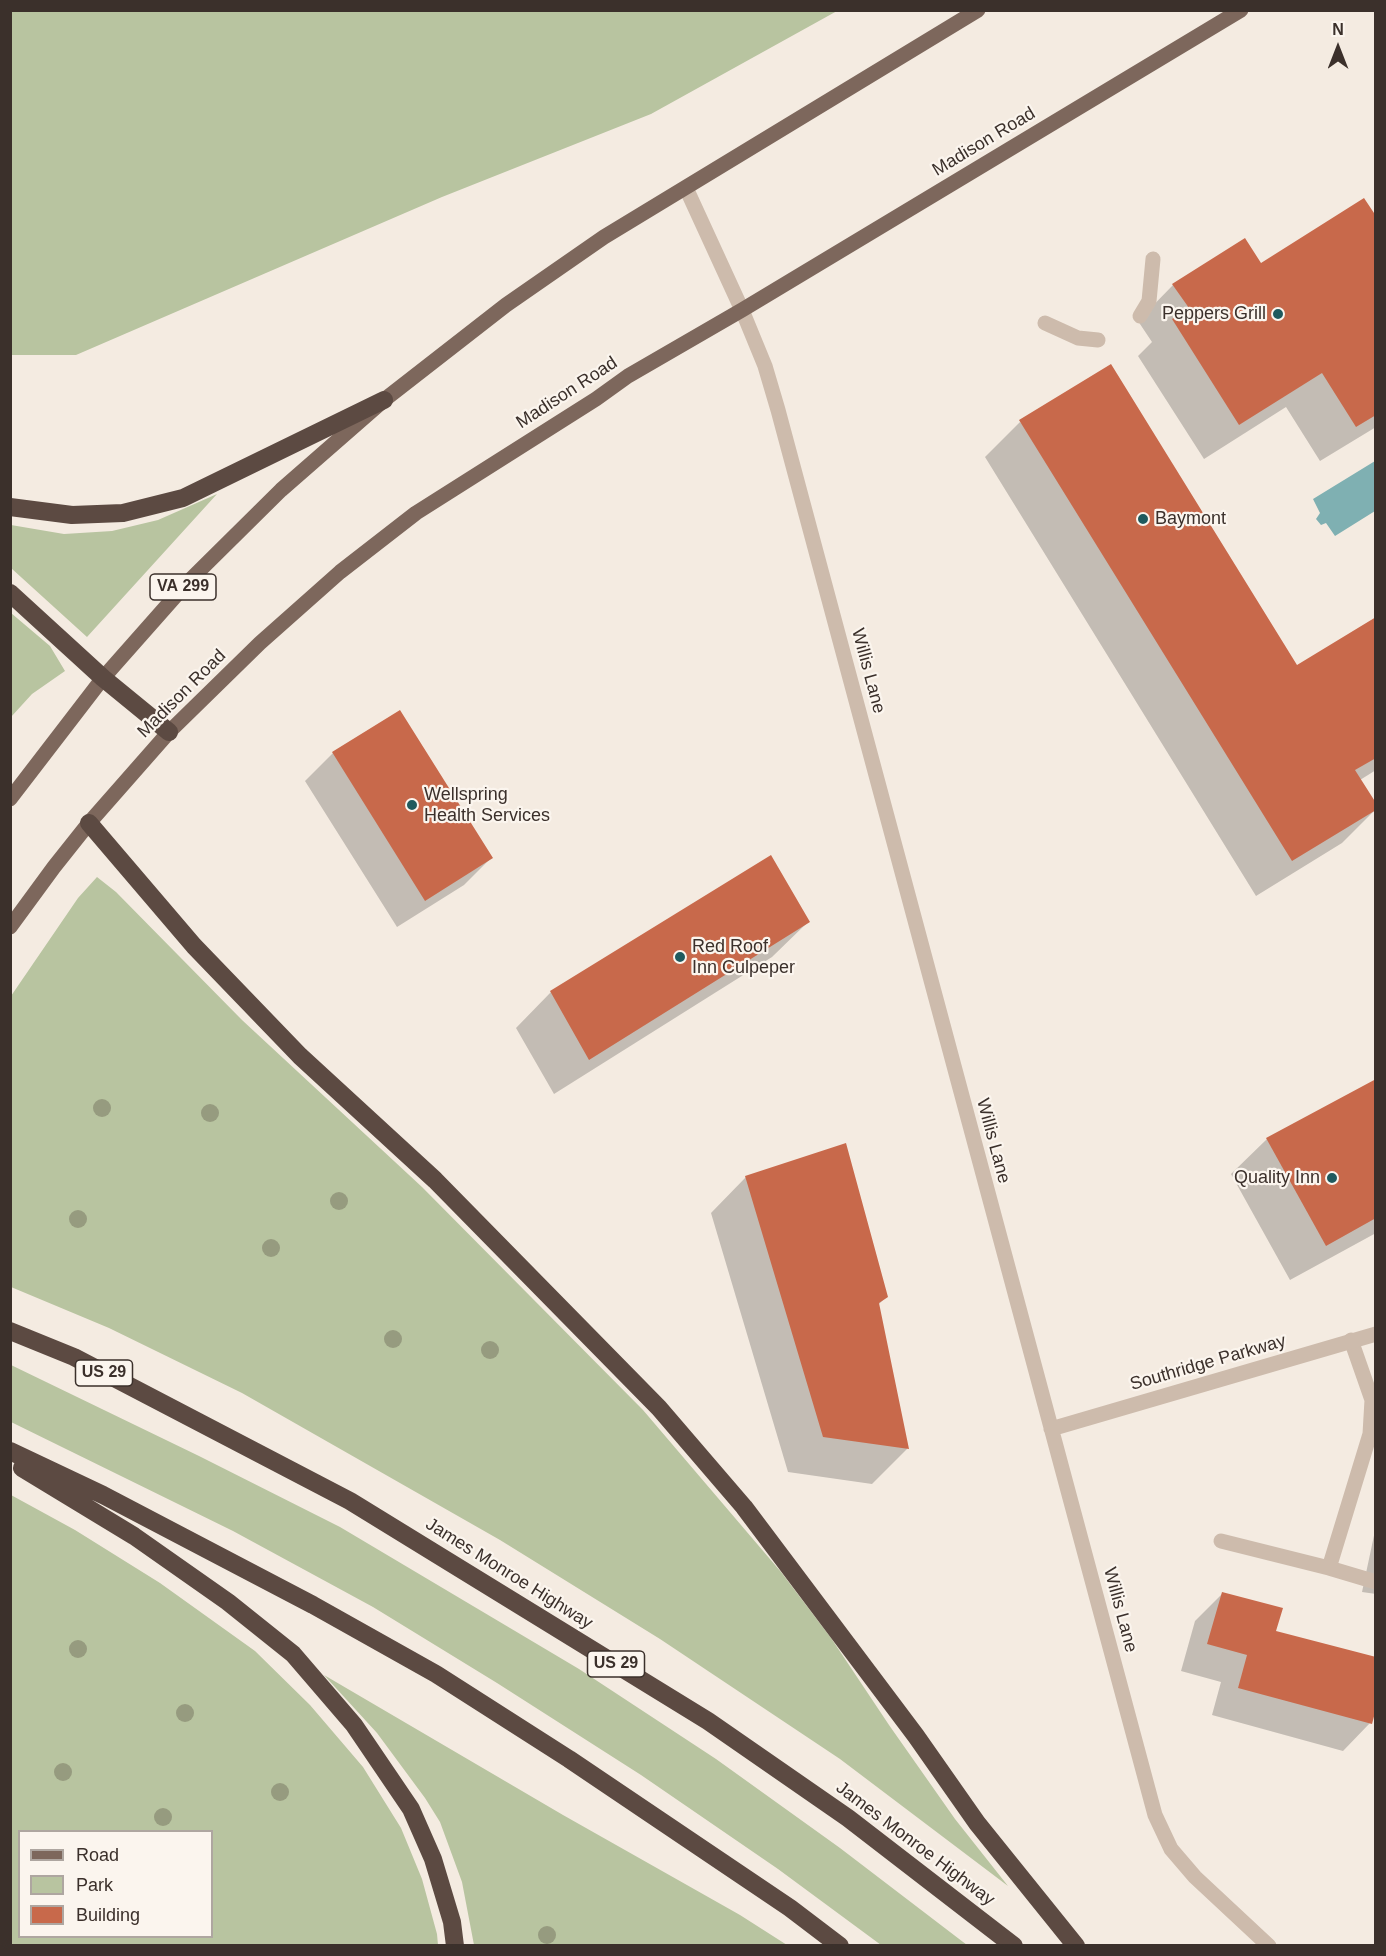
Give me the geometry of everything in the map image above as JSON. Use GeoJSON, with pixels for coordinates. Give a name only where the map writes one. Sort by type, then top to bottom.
{"type":"FeatureCollection","features":[{"type":"Feature","properties":{"kind":"highway"},"geometry":{"type":"LineString","coordinates":[[10,507],[72,515],[123,513],[183,498],[384,400]]}},
{"type":"Feature","properties":{"kind":"highway"},"geometry":{"type":"LineString","coordinates":[[10,593],[103,678],[170,732]]}},
{"type":"Feature","properties":{"kind":"highway"},"geometry":{"type":"LineString","coordinates":[[89,823],[194,946],[300,1056],[435,1180],[659,1408],[744,1507],[916,1736],[977,1823],[1076,1946]]}},
{"type":"Feature","properties":{"kind":"highway","name":"James Monroe Highway"},"geometry":{"type":"LineString","coordinates":[[10,1331],[74,1358],[370,1513],[708,1721],[848,1818],[1014,1946]]}},
{"type":"Feature","properties":{"kind":"highway"},"geometry":{"type":"LineString","coordinates":[[10,1451],[103,1495],[303,1599],[436,1674],[579,1765],[790,1908],[840,1946]]}},
{"type":"Feature","properties":{"kind":"highway"},"geometry":{"type":"LineString","coordinates":[[10,1461],[134,1536],[228,1602],[293,1654],[354,1725],[411,1809],[433,1859],[452,1922],[455,1946]]}},
{"type":"Feature","properties":{"kind":"main road"},"geometry":{"type":"LineString","coordinates":[[384,400],[506,305],[604,237],[978,10]]}},
{"type":"Feature","properties":{"kind":"main road","name":"Madison Road"},"geometry":{"type":"LineString","coordinates":[[10,927],[89,823],[170,732],[269,635],[340,572],[416,513],[596,399],[628,376],[1241,10]]}},
{"type":"Feature","properties":{"kind":"main road","name":"VA 299"},"geometry":{"type":"LineString","coordinates":[[10,799],[103,678],[187,583],[280,490],[384,400]]}},
{"type":"Feature","properties":{"kind":"street","name":"Willis Lane"},"geometry":{"type":"LineString","coordinates":[[686,188],[742,310],[765,366],[778,410],[1155,1815],[1172,1849],[1195,1877],[1269,1946]]}},
{"type":"Feature","properties":{"kind":"street"},"geometry":{"type":"LineString","coordinates":[[1140,316],[1149,301],[1153,258]]}},
{"type":"Feature","properties":{"kind":"street"},"geometry":{"type":"LineString","coordinates":[[1045,323],[1078,338],[1098,339]]}},
{"type":"Feature","properties":{"kind":"street","name":"Southridge Parkway"},"geometry":{"type":"LineString","coordinates":[[1051,1429],[1376,1334]]}},
{"type":"Feature","properties":{"kind":"street"},"geometry":{"type":"LineString","coordinates":[[1329,1568],[1370,1434],[1372,1400],[1352,1340]]}},
{"type":"Feature","properties":{"kind":"street"},"geometry":{"type":"LineString","coordinates":[[1221,1541],[1376,1582]]}},
{"type":"Feature","properties":{"kind":"green space"},"geometry":{"type":"Polygon","coordinates":[[[10,11],[837,11],[651,114],[442,197],[76,355],[11,355],[10,11]]]}},
{"type":"Feature","properties":{"kind":"green space"},"geometry":{"type":"Polygon","coordinates":[[[217,494],[87,637],[11,568],[11,525],[64,534],[112,531],[158,520],[217,494]]]}},
{"type":"Feature","properties":{"kind":"green space"},"geometry":{"type":"Polygon","coordinates":[[[11,613],[50,646],[65,671],[32,694],[11,717],[11,613]]]}},
{"type":"Feature","properties":{"kind":"green space"},"geometry":{"type":"Polygon","coordinates":[[[97,877],[116,892],[242,1020],[422,1187],[643,1410],[781,1572],[831,1638],[955,1819],[1008,1886],[840,1759],[660,1639],[500,1540],[242,1393],[109,1328],[11,1287],[11,996],[78,898],[97,877]]]}},
{"type":"Feature","properties":{"kind":"green space"},"geometry":{"type":"Polygon","coordinates":[[[11,1365],[340,1527],[579,1669],[716,1759],[840,1848],[967,1945],[881,1945],[778,1869],[641,1775],[373,1607],[233,1531],[11,1422],[11,1365]]]}},
{"type":"Feature","properties":{"kind":"green space"},"geometry":{"type":"Polygon","coordinates":[[[11,1495],[75,1530],[160,1583],[255,1651],[310,1705],[363,1767],[401,1828],[422,1879],[438,1945],[11,1945],[11,1495]]]}},
{"type":"Feature","properties":{"kind":"green space"},"geometry":{"type":"Polygon","coordinates":[[[324,1675],[563,1815],[740,1915],[787,1945],[474,1945],[462,1882],[440,1822],[377,1733],[324,1675]]]}},
{"type":"Feature","properties":{"kind":"water"},"geometry":{"type":"Polygon","coordinates":[[[1375,461],[1375,511],[1335,536],[1326,523],[1321,525],[1316,519],[1320,513],[1313,499],[1375,461]]]}},
{"type":"Feature","properties":{"kind":"building","name":"Peppers Grill"},"geometry":{"type":"Polygon","coordinates":[[[1364,198],[1376,216],[1376,415],[1356,427],[1322,373],[1239,425],[1172,319],[1189,308],[1172,284],[1245,238],[1261,263],[1364,198]]]}},
{"type":"Feature","properties":{"kind":"building","name":"Baymont"},"geometry":{"type":"Polygon","coordinates":[[[1111,364],[1297,665],[1376,617],[1376,758],[1355,770],[1376,803],[1376,810],[1292,861],[1019,420],[1111,364]]]}},
{"type":"Feature","properties":{"kind":"building","name":"Wellspring Health Services"},"geometry":{"type":"Polygon","coordinates":[[[400,710],[493,858],[425,901],[332,752],[400,710]]]}},
{"type":"Feature","properties":{"kind":"building","name":"Red Roof Inn Culpeper"},"geometry":{"type":"Polygon","coordinates":[[[771,855],[810,922],[589,1060],[550,991],[771,855]]]}},
{"type":"Feature","properties":{"kind":"building","name":"Quality Inn"},"geometry":{"type":"Polygon","coordinates":[[[1376,1079],[1376,1218],[1326,1246],[1266,1138],[1376,1079]]]}},
{"type":"Feature","properties":{"kind":"building"},"geometry":{"type":"Polygon","coordinates":[[[846,1143],[888,1297],[879,1303],[909,1449],[823,1437],[745,1176],[846,1143]]]}},
{"type":"Feature","properties":{"kind":"building"},"geometry":{"type":"Polygon","coordinates":[[[1222,1592],[1283,1608],[1276,1631],[1376,1657],[1376,1709],[1372,1724],[1238,1688],[1247,1655],[1207,1644],[1222,1592]]]}},
{"type":"Feature","properties":{"kind":"place","name":"Peppers Grill"},"geometry":{"type":"Point","coordinates":[1278,314]}},
{"type":"Feature","properties":{"kind":"place","name":"Baymont"},"geometry":{"type":"Point","coordinates":[1143,519]}},
{"type":"Feature","properties":{"kind":"place","name":"Wellspring Health Services"},"geometry":{"type":"Point","coordinates":[412,805]}},
{"type":"Feature","properties":{"kind":"place","name":"Red Roof Inn Culpeper"},"geometry":{"type":"Point","coordinates":[680,957]}},
{"type":"Feature","properties":{"kind":"place","name":"Quality Inn"},"geometry":{"type":"Point","coordinates":[1332,1178]}}]}
